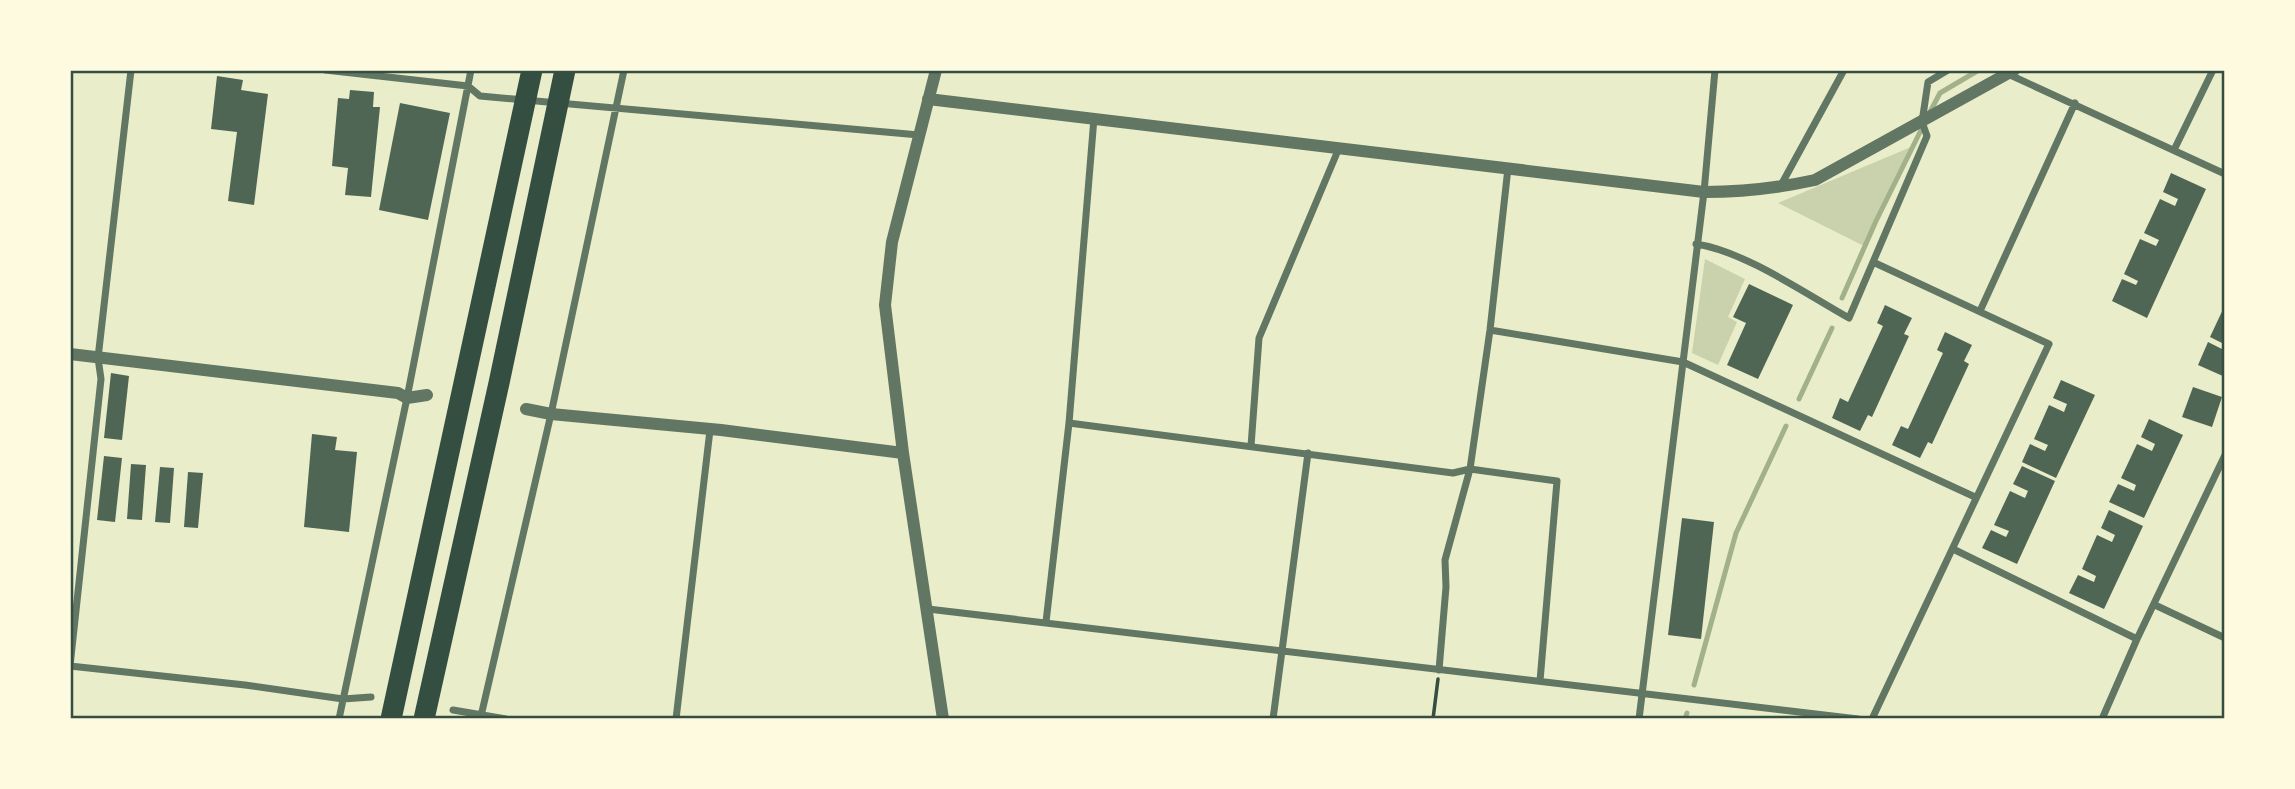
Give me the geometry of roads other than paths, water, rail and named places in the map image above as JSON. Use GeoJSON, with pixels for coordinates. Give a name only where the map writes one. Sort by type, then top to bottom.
{"type":"FeatureCollection","features":[{"type":"Feature","properties":{"kind":"highway"},"geometry":{"type":"LineString","coordinates":[[391,719],[532,72]]}},
{"type":"Feature","properties":{"kind":"highway"},"geometry":{"type":"LineString","coordinates":[[424,719],[565,72]]}},
{"type":"Feature","properties":{"kind":"street"},"geometry":{"type":"LineString","coordinates":[[131,70],[98,358],[101,379],[70,666],[245,685],[343,699],[371,697]]}},
{"type":"Feature","properties":{"kind":"street"},"geometry":{"type":"LineString","coordinates":[[325,70],[468,86],[480,96],[919,135]]}},
{"type":"Feature","properties":{"kind":"street"},"geometry":{"type":"LineString","coordinates":[[338,719],[407,398],[471,70]]}},
{"type":"Feature","properties":{"kind":"street"},"geometry":{"type":"LineString","coordinates":[[478,717],[551,414],[624,70]]}},
{"type":"Feature","properties":{"kind":"street"},"geometry":{"type":"LineString","coordinates":[[936,70],[892,242],[885,305],[903,453],[943,719]]}},
{"type":"Feature","properties":{"kind":"street"},"geometry":{"type":"LineString","coordinates":[[1639,719],[1704,192],[1715,70]]}},
{"type":"Feature","properties":{"kind":"street"},"geometry":{"type":"LineString","coordinates":[[1779,188],[1844,70]]}},
{"type":"Feature","properties":{"kind":"street"},"geometry":{"type":"LineString","coordinates":[[1696,244],[1734,255],[1849,318],[1927,136],[1922,120],[1928,82],[1948,70]]}},
{"type":"Feature","properties":{"kind":"street"},"geometry":{"type":"LineString","coordinates":[[2174,150],[2213,70]]}},
{"type":"Feature","properties":{"kind":"street"},"geometry":{"type":"LineString","coordinates":[[928,99],[1704,192],[1742,192],[1815,180],[2011,72],[2225,174]]}},
{"type":"Feature","properties":{"kind":"street"},"geometry":{"type":"LineString","coordinates":[[1980,311],[2075,103]]}},
{"type":"Feature","properties":{"kind":"street"},"geometry":{"type":"LineString","coordinates":[[1046,622],[1069,423],[1094,118]]}},
{"type":"Feature","properties":{"kind":"street"},"geometry":{"type":"LineString","coordinates":[[1251,446],[1259,338],[1339,148]]}},
{"type":"Feature","properties":{"kind":"street"},"geometry":{"type":"LineString","coordinates":[[1439,670],[1446,587],[1445,560],[1470,468],[1490,330],[1508,168]]}},
{"type":"Feature","properties":{"kind":"street"},"geometry":{"type":"LineString","coordinates":[[1872,719],[2049,344],[1873,262]]}},
{"type":"Feature","properties":{"kind":"street"},"geometry":{"type":"LineString","coordinates":[[1490,330],[1683,362],[1975,497]]}},
{"type":"Feature","properties":{"kind":"street"},"geometry":{"type":"LineString","coordinates":[[70,354],[398,393],[407,398],[427,395]]}},
{"type":"Feature","properties":{"kind":"street"},"geometry":{"type":"LineString","coordinates":[[526,409],[903,453]]}},
{"type":"Feature","properties":{"kind":"street"},"geometry":{"type":"LineString","coordinates":[[1069,423],[1453,473],[1470,468],[1557,481],[1540,681]]}},
{"type":"Feature","properties":{"kind":"street"},"geometry":{"type":"LineString","coordinates":[[676,719],[710,430]]}},
{"type":"Feature","properties":{"kind":"street"},"geometry":{"type":"LineString","coordinates":[[1273,719],[1308,453]]}},
{"type":"Feature","properties":{"kind":"street"},"geometry":{"type":"LineString","coordinates":[[2102,719],[2225,455]]}},
{"type":"Feature","properties":{"kind":"street"},"geometry":{"type":"LineString","coordinates":[[1953,548],[2137,639]]}},
{"type":"Feature","properties":{"kind":"street"},"geometry":{"type":"LineString","coordinates":[[2155,605],[2225,638]]}},
{"type":"Feature","properties":{"kind":"street"},"geometry":{"type":"LineString","coordinates":[[928,609],[1282,653],[1858,719]]}},
{"type":"Feature","properties":{"kind":"street"},"geometry":{"type":"LineString","coordinates":[[453,710],[478,717],[506,719]]}},
{"type":"Feature","properties":{"kind":"waterway"},"geometry":{"type":"LineString","coordinates":[[1930,112],[1940,93],[1979,70]]}},
{"type":"Feature","properties":{"kind":"waterway"},"geometry":{"type":"LineString","coordinates":[[1842,298],[1924,124]]}},
{"type":"Feature","properties":{"kind":"waterway"},"geometry":{"type":"LineString","coordinates":[[1799,399],[1832,328]]}},
{"type":"Feature","properties":{"kind":"waterway"},"geometry":{"type":"LineString","coordinates":[[1694,685],[1736,533],[1786,426]]}},
{"type":"Feature","properties":{"kind":"waterway"},"geometry":{"type":"LineString","coordinates":[[1685,719],[1687,713]]}}]}
